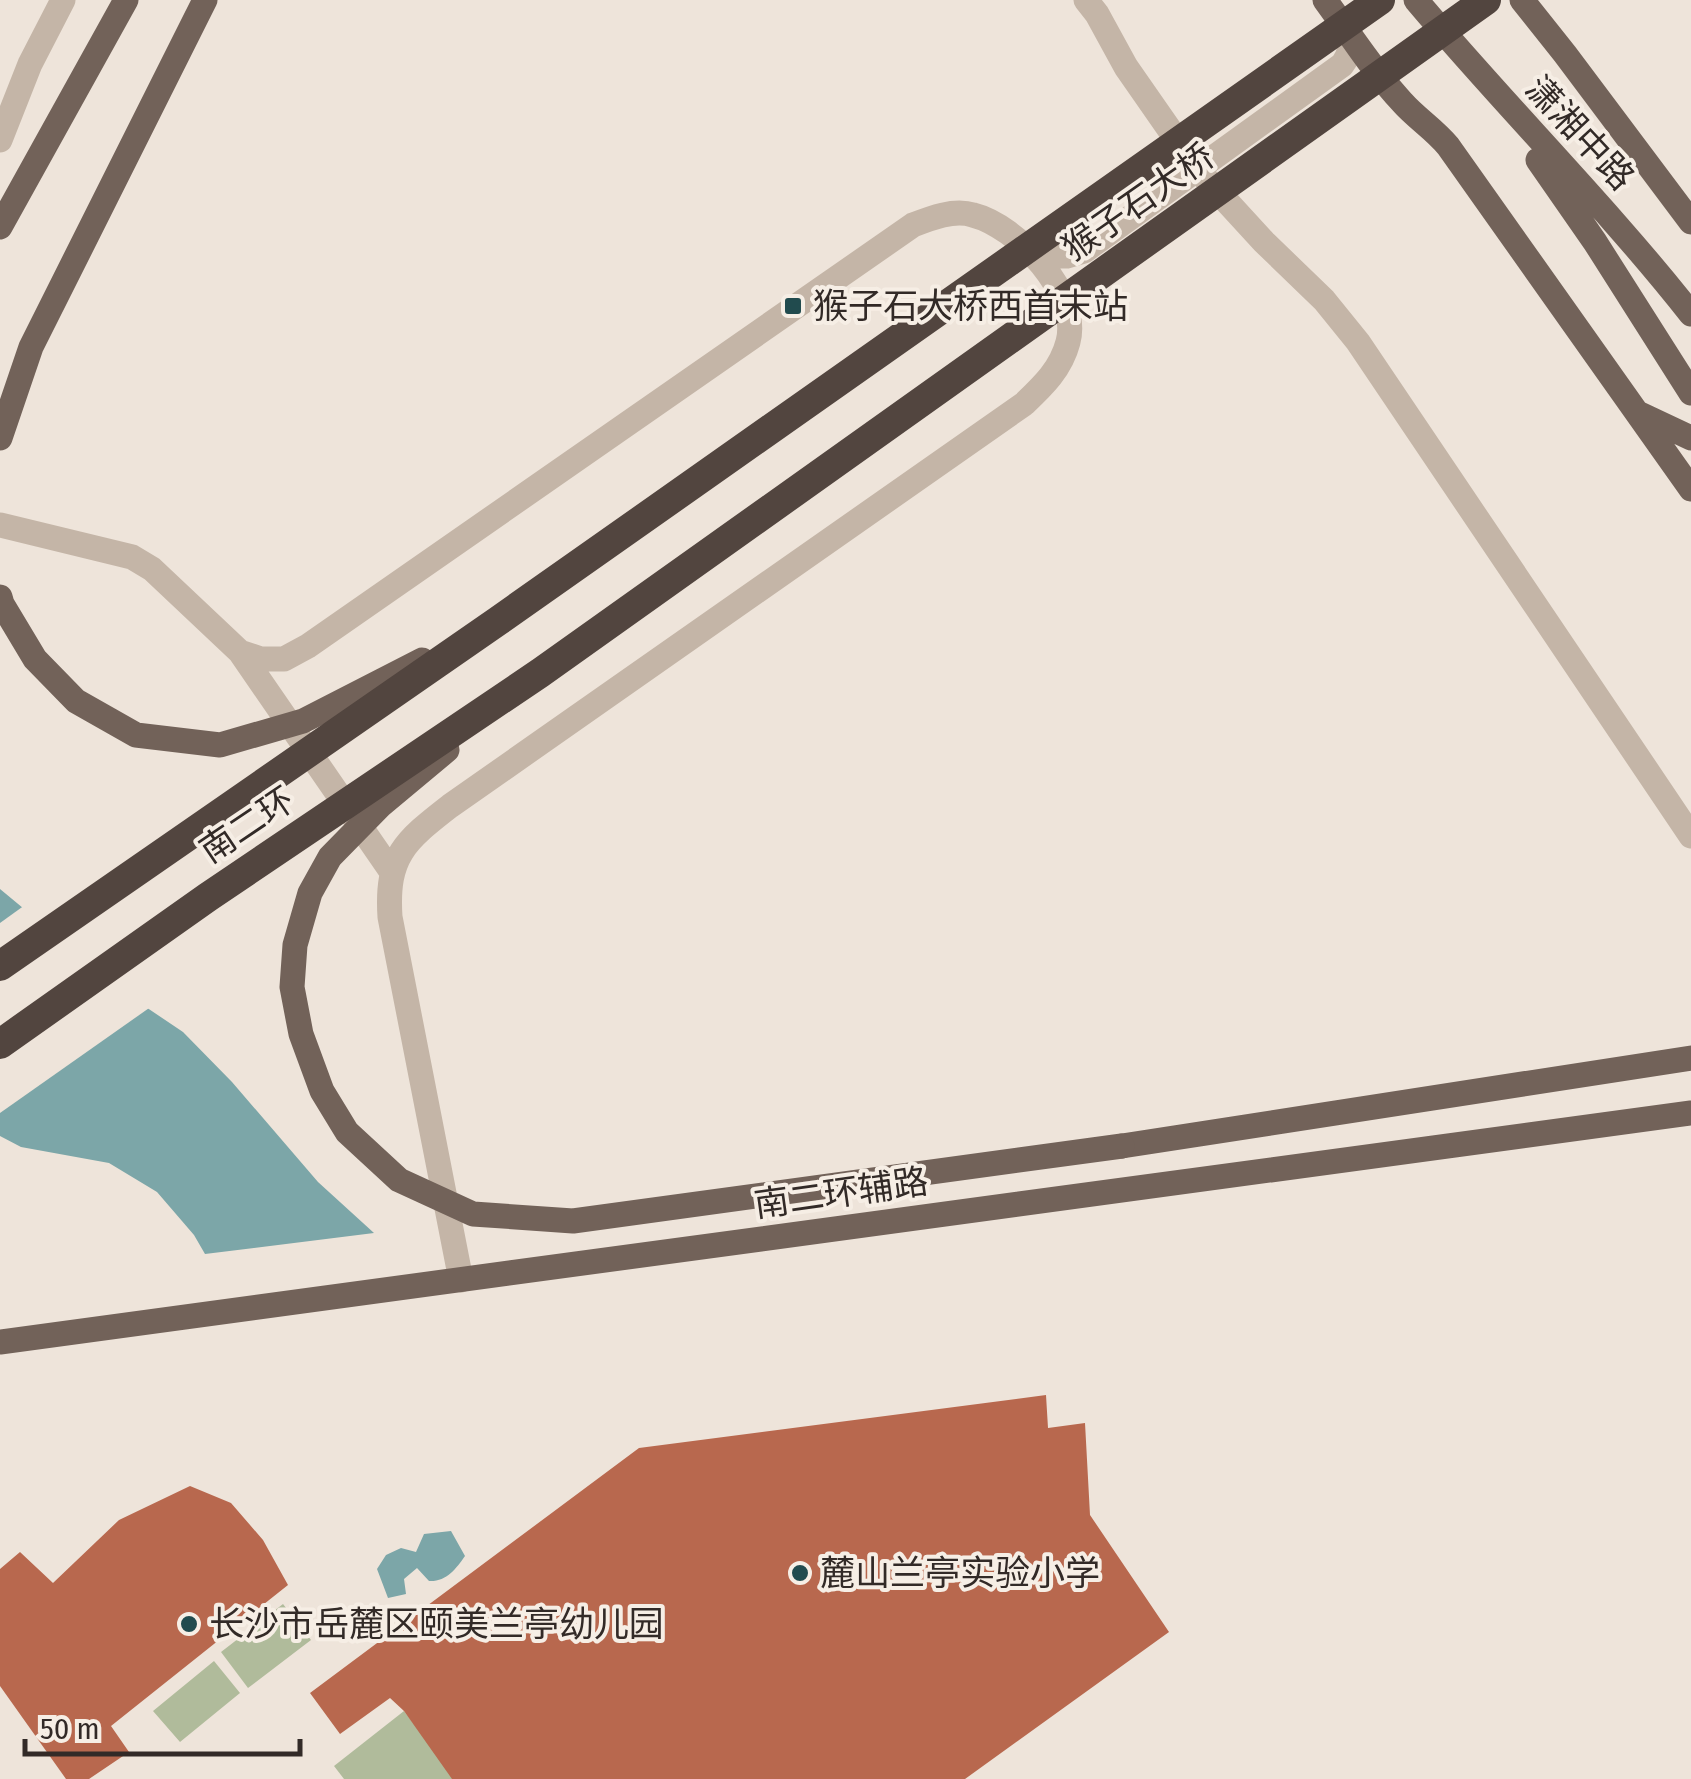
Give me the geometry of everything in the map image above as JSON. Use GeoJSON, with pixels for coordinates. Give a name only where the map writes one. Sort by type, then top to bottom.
{"type":"FeatureCollection","features":[{"type":"Feature","properties":{"kind":"highway","name":"猴子石大桥"},"geometry":{"type":"LineString","coordinates":[[498,621],[1380,0]]}},
{"type":"Feature","properties":{"kind":"highway","name":"猴子石大桥"},"geometry":{"type":"LineString","coordinates":[[540,673],[1486,0]]}},
{"type":"Feature","properties":{"kind":"highway","name":"南二环"},"geometry":{"type":"LineString","coordinates":[[0,966],[498,621]]}},
{"type":"Feature","properties":{"kind":"highway","name":"南二环"},"geometry":{"type":"LineString","coordinates":[[0,1044],[208,897],[540,673]]}},
{"type":"Feature","properties":{"kind":"main road"},"geometry":{"type":"LineString","coordinates":[[0,227],[126,0]]}},
{"type":"Feature","properties":{"kind":"main road"},"geometry":{"type":"LineString","coordinates":[[0,438],[30,347],[205,0]]}},
{"type":"Feature","properties":{"kind":"main road"},"geometry":{"type":"LineString","coordinates":[[1326,0],[1400,100],[1448,146],[1691,489]]}},
{"type":"Feature","properties":{"kind":"main road","name":"潇湘中路"},"geometry":{"type":"LineString","coordinates":[[1416,0],[1474,70],[1629,238],[1691,314]]}},
{"type":"Feature","properties":{"kind":"main road","name":"潇湘中路"},"geometry":{"type":"LineString","coordinates":[[1522,0],[1691,222]]}},
{"type":"Feature","properties":{"kind":"main road"},"geometry":{"type":"LineString","coordinates":[[1474,70],[1595,242],[1691,393]]}},
{"type":"Feature","properties":{"kind":"main road"},"geometry":{"type":"LineString","coordinates":[[1636,412],[1691,438]]}},
{"type":"Feature","properties":{"kind":"main road"},"geometry":{"type":"LineString","coordinates":[[0,596],[36,659],[76,701],[136,734],[220,745],[304,721],[498,621]]}},
{"type":"Feature","properties":{"kind":"main road"},"geometry":{"type":"LineString","coordinates":[[540,673],[380,806],[330,857],[310,893],[295,945],[292,986],[301,1034],[322,1091],[347,1132],[400,1180],[473,1214],[573,1221],[1122,1146],[1687,1059]]}},
{"type":"Feature","properties":{"kind":"main road","name":"南二环辅路"},"geometry":{"type":"LineString","coordinates":[[0,1342],[1691,1113]]}},
{"type":"Feature","properties":{"kind":"street"},"geometry":{"type":"LineString","coordinates":[[0,140],[30,64],[63,0]]}},
{"type":"Feature","properties":{"kind":"street"},"geometry":{"type":"LineString","coordinates":[[1086,0],[1126,67],[1198,169],[1264,242],[1324,300],[1358,342],[1691,836]]}},
{"type":"Feature","properties":{"kind":"street"},"geometry":{"type":"LineString","coordinates":[[1034,255],[1067,256],[1084,251],[1342,66],[1350,54],[1348,31]]}},
{"type":"Feature","properties":{"kind":"street"},"geometry":{"type":"LineString","coordinates":[[1342,66],[1364,63],[1376,68]]}},
{"type":"Feature","properties":{"kind":"street"},"geometry":{"type":"LineString","coordinates":[[240,652],[261,659],[284,659],[308,646],[913,224],[939,216],[971,214],[1002,227],[1034,255],[1062,294],[1069,312],[1069,338],[1048,381],[1024,404],[450,806],[409,842],[391,871],[390,917],[461,1280]]}},
{"type":"Feature","properties":{"kind":"street"},"geometry":{"type":"LineString","coordinates":[[1062,294],[1066,277],[1084,251]]}},
{"type":"Feature","properties":{"kind":"street"},"geometry":{"type":"LineString","coordinates":[[0,524],[132,557],[152,570],[240,652],[391,871]]}},
{"type":"Feature","properties":{"kind":"green space"},"geometry":{"type":"Polygon","coordinates":[[[283,1604],[311,1640],[248,1688],[221,1652],[283,1604]]]}},
{"type":"Feature","properties":{"kind":"green space"},"geometry":{"type":"Polygon","coordinates":[[[214,1661],[240,1693],[180,1742],[153,1711],[214,1661]]]}},
{"type":"Feature","properties":{"kind":"green space"},"geometry":{"type":"Polygon","coordinates":[[[404,1711],[456,1779],[344,1779],[334,1766],[404,1711]]]}},
{"type":"Feature","properties":{"kind":"water"},"geometry":{"type":"Polygon","coordinates":[[[0,889],[128,995],[183,1032],[318,1182],[374,1233],[205,1254],[157,1192],[109,1163],[21,1147],[0,1136],[0,889]]]}},
{"type":"Feature","properties":{"kind":"water"},"geometry":{"type":"Polygon","coordinates":[[[451,1531],[465,1556],[454,1570],[441,1579],[429,1581],[417,1568],[404,1579],[406,1594],[388,1598],[377,1569],[386,1555],[401,1548],[416,1552],[424,1534],[451,1531]]]}},
{"type":"Feature","properties":{"kind":"pier"},"geometry":{"type":"Polygon","coordinates":[[[25,905],[152,1006],[0,1113],[0,923],[25,905]]]}},
{"type":"Feature","properties":{"kind":"building","name":"麓山兰亭实验小学"},"geometry":{"type":"Polygon","coordinates":[[[1046,1395],[1048,1428],[1085,1423],[1090,1515],[1169,1632],[965,1779],[452,1779],[404,1711],[390,1698],[340,1734],[310,1693],[639,1448],[1046,1395]]]}},
{"type":"Feature","properties":{"kind":"building","name":"长沙市岳麓区颐美兰亭幼儿园"},"geometry":{"type":"Polygon","coordinates":[[[190,1486],[231,1503],[263,1540],[288,1585],[111,1726],[129,1752],[89,1779],[66,1779],[0,1686],[0,1569],[20,1552],[53,1583],[119,1520],[190,1486]]]}},
{"type":"Feature","properties":{"kind":"place","name":"猴子石大桥西首末站"},"geometry":{"type":"Point","coordinates":[793,306]}},
{"type":"Feature","properties":{"kind":"place","name":"麓山兰亭实验小学"},"geometry":{"type":"Point","coordinates":[800,1573]}},
{"type":"Feature","properties":{"kind":"place","name":"长沙市岳麓区颐美兰亭幼儿园"},"geometry":{"type":"Point","coordinates":[189,1624]}}]}
